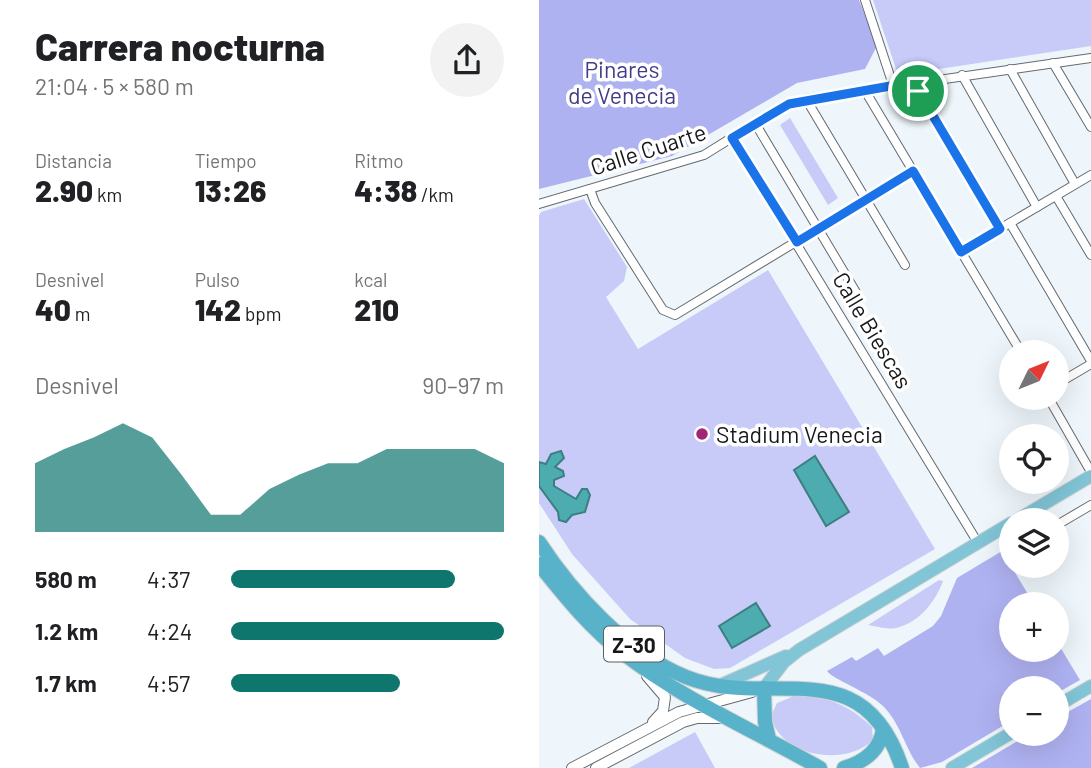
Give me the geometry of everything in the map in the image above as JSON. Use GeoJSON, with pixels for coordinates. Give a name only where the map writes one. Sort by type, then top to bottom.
{"type":"FeatureCollection","features":[{"type":"Feature","properties":{"kind":"highway","name":"Z-30"},"geometry":{"type":"LineString","coordinates":[[539,542],[591,605],[640,649],[686,677],[718,685],[830,691],[858,704],[883,729],[902,768]]}},
{"type":"Feature","properties":{"kind":"highway","name":"Z-30"},"geometry":{"type":"LineString","coordinates":[[539,564],[583,616],[622,653],[667,684],[820,768]]}},
{"type":"Feature","properties":{"kind":"highway"},"geometry":{"type":"LineString","coordinates":[[764,688],[765,722],[769,739]]}},
{"type":"Feature","properties":{"kind":"highway"},"geometry":{"type":"LineString","coordinates":[[844,768],[871,754],[878,745],[883,729]]}},
{"type":"Feature","properties":{"kind":"main road"},"geometry":{"type":"LineString","coordinates":[[1036,508],[1091,474]]}},
{"type":"Feature","properties":{"kind":"main road"},"geometry":{"type":"LineString","coordinates":[[718,685],[735,681],[793,654],[999,530]]}},
{"type":"Feature","properties":{"kind":"main road"},"geometry":{"type":"LineString","coordinates":[[764,688],[793,654]]}},
{"type":"Feature","properties":{"kind":"main road"},"geometry":{"type":"LineString","coordinates":[[1069,699],[1091,686]]}},
{"type":"Feature","properties":{"kind":"main road"},"geometry":{"type":"LineString","coordinates":[[952,768],[999,740]]}},
{"type":"Feature","properties":{"kind":"street"},"geometry":{"type":"LineString","coordinates":[[865,0],[893,85]]}},
{"type":"Feature","properties":{"kind":"street","name":"Calle Cuarte"},"geometry":{"type":"LineString","coordinates":[[539,204],[695,158],[778,109],[806,99],[1091,58]]}},
{"type":"Feature","properties":{"kind":"street"},"geometry":{"type":"LineString","coordinates":[[1053,63],[1091,127]]}},
{"type":"Feature","properties":{"kind":"street"},"geometry":{"type":"LineString","coordinates":[[1010,69],[1075,184]]}},
{"type":"Feature","properties":{"kind":"street"},"geometry":{"type":"LineString","coordinates":[[962,75],[1037,207]]}},
{"type":"Feature","properties":{"kind":"street"},"geometry":{"type":"LineString","coordinates":[[913,82],[1000,229]]}},
{"type":"Feature","properties":{"kind":"street"},"geometry":{"type":"LineString","coordinates":[[864,89],[1014,340]]}},
{"type":"Feature","properties":{"kind":"street"},"geometry":{"type":"LineString","coordinates":[[806,99],[905,265]]}},
{"type":"Feature","properties":{"kind":"street"},"geometry":{"type":"LineString","coordinates":[[755,123],[860,299]]}},
{"type":"Feature","properties":{"kind":"street","name":"Calle Biescas"},"geometry":{"type":"LineString","coordinates":[[732,138],[978,543]]}},
{"type":"Feature","properties":{"kind":"street"},"geometry":{"type":"LineString","coordinates":[[590,189],[594,203],[663,310],[675,315],[913,171]]}},
{"type":"Feature","properties":{"kind":"street"},"geometry":{"type":"LineString","coordinates":[[961,252],[1091,175]]}},
{"type":"Feature","properties":{"kind":"street"},"geometry":{"type":"LineString","coordinates":[[1056,195],[1091,255]]}},
{"type":"Feature","properties":{"kind":"street"},"geometry":{"type":"LineString","coordinates":[[1010,223],[1091,362],[1069,376]]}},
{"type":"Feature","properties":{"kind":"street"},"geometry":{"type":"LineString","coordinates":[[1055,410],[1091,474]]}},
{"type":"Feature","properties":{"kind":"street"},"geometry":{"type":"LineString","coordinates":[[1069,518],[1091,505]]}},
{"type":"Feature","properties":{"kind":"street"},"geometry":{"type":"LineString","coordinates":[[622,653],[657,685],[665,697],[661,715],[643,729]]}},
{"type":"Feature","properties":{"kind":"street"},"geometry":{"type":"LineString","coordinates":[[572,768],[643,729],[704,704],[764,688]]}},
{"type":"Feature","properties":{"kind":"street"},"geometry":{"type":"LineString","coordinates":[[596,768],[683,722],[709,717],[733,720]]}},
{"type":"Feature","properties":{"kind":"shaded area"},"geometry":{"type":"Polygon","coordinates":[[[873,0],[1091,0],[1091,46],[906,74],[896,69],[873,0]]]}},
{"type":"Feature","properties":{"kind":"shaded area"},"geometry":{"type":"Polygon","coordinates":[[[790,118],[838,198],[828,205],[780,125],[790,118]]]}},
{"type":"Feature","properties":{"kind":"shaded area","name":"Stadium Venecia"},"geometry":{"type":"Polygon","coordinates":[[[584,199],[627,267],[624,281],[606,297],[638,349],[768,270],[935,549],[730,668],[714,669],[685,658],[630,619],[572,554],[539,503],[539,216],[541,212],[584,199]]]}},
{"type":"Feature","properties":{"kind":"shaded area"},"geometry":{"type":"Polygon","coordinates":[[[561,451],[564,458],[555,467],[563,471],[564,476],[554,480],[554,486],[576,499],[582,489],[587,489],[590,495],[585,512],[572,515],[566,522],[559,520],[558,512],[539,486],[539,462],[546,464],[551,454],[561,451]]]}},
{"type":"Feature","properties":{"kind":"shaded area"},"geometry":{"type":"Polygon","coordinates":[[[815,456],[849,512],[826,526],[794,470],[815,456]]]}},
{"type":"Feature","properties":{"kind":"shaded area"},"geometry":{"type":"Polygon","coordinates":[[[939,580],[943,581],[936,596],[912,621],[893,628],[868,625],[939,580]]]}},
{"type":"Feature","properties":{"kind":"shaded area"},"geometry":{"type":"Polygon","coordinates":[[[756,603],[770,626],[732,648],[719,626],[756,603]]]}},
{"type":"Feature","properties":{"kind":"shaded area"},"geometry":{"type":"Polygon","coordinates":[[[794,696],[816,697],[846,707],[872,727],[873,740],[861,749],[846,754],[814,754],[799,749],[786,741],[776,730],[771,716],[777,703],[794,696]]]}},
{"type":"Feature","properties":{"kind":"shaded area"},"geometry":{"type":"Polygon","coordinates":[[[695,732],[715,768],[629,768],[695,732]]]}},
{"type":"Feature","properties":{"kind":"green space","name":"Pinares de Venecia"},"geometry":{"type":"Polygon","coordinates":[[[539,0],[859,0],[877,46],[865,69],[797,83],[672,156],[539,189],[539,0]]]}},
{"type":"Feature","properties":{"kind":"green space"},"geometry":{"type":"Polygon","coordinates":[[[999,553],[999,578],[1018,578],[1027,592],[999,592],[999,662],[1069,662],[1080,680],[1069,686],[1069,676],[999,676],[999,728],[942,762],[920,768],[883,706],[827,671],[852,657],[856,661],[878,648],[884,656],[933,626],[941,616],[957,578],[999,553]]]}},
{"type":"Feature","properties":{"kind":"green space"},"geometry":{"type":"Polygon","coordinates":[[[1091,699],[1091,768],[972,768],[1009,746],[1069,746],[1069,711],[1091,699]]]}},
{"type":"Feature","properties":{"kind":"place","name":"Stadium Venecia"},"geometry":{"type":"Point","coordinates":[702,434]}},
{"type":"Feature","properties":{"kind":"route"},"geometry":{"type":"LineString","coordinates":[[913,82],[918,91],[1000,229],[961,252],[913,171],[797,242],[732,138],[778,109],[806,99],[913,82]]}}]}
